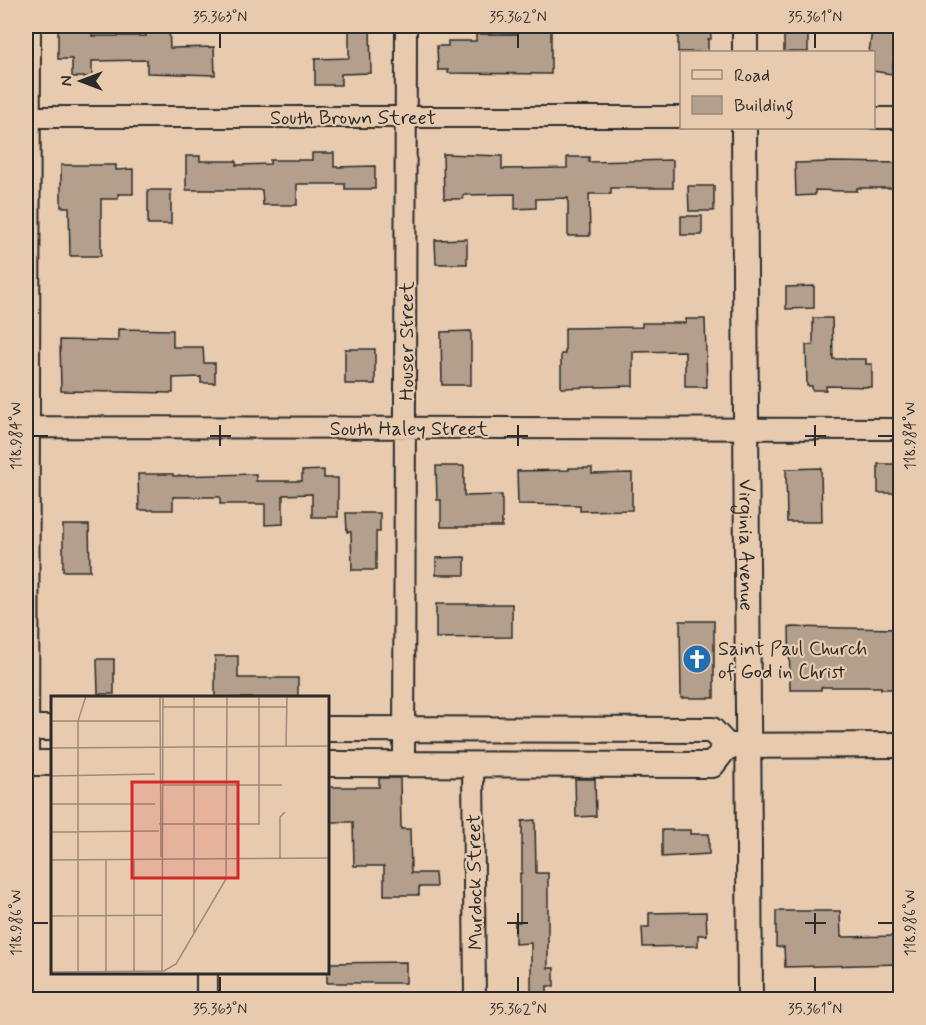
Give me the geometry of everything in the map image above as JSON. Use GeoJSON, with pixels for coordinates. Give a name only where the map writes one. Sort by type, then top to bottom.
{"type":"FeatureCollection","features":[{"type":"Feature","properties":{"kind":"street"},"geometry":{"type":"LineString","coordinates":[[30,26],[27,763],[51,763]]}},
{"type":"Feature","properties":{"kind":"street","name":"Houser Street"},"geometry":{"type":"LineString","coordinates":[[404,764],[406,26]]}},
{"type":"Feature","properties":{"kind":"street"},"geometry":{"type":"LineString","coordinates":[[745,26],[745,51]]}},
{"type":"Feature","properties":{"kind":"street","name":"South Brown Street"},"geometry":{"type":"LineString","coordinates":[[28,117],[680,117]]}},
{"type":"Feature","properties":{"kind":"street"},"geometry":{"type":"LineString","coordinates":[[875,118],[900,118]]}},
{"type":"Feature","properties":{"kind":"street","name":"Virginia Avenue"},"geometry":{"type":"LineString","coordinates":[[744,129],[746,428],[738,746],[750,999]]}},
{"type":"Feature","properties":{"kind":"street","name":"South Haley Street"},"geometry":{"type":"LineString","coordinates":[[28,428],[900,429]]}},
{"type":"Feature","properties":{"kind":"street"},"geometry":{"type":"LineString","coordinates":[[27,728],[51,728]]}},
{"type":"Feature","properties":{"kind":"street"},"geometry":{"type":"LineString","coordinates":[[328,729],[712,730],[738,746],[900,745]]}},
{"type":"Feature","properties":{"kind":"street"},"geometry":{"type":"LineString","coordinates":[[328,764],[712,765],[738,746]]}},
{"type":"Feature","properties":{"kind":"street","name":"Murdock Street"},"geometry":{"type":"LineString","coordinates":[[473,764],[476,999]]}},
{"type":"Feature","properties":{"kind":"street"},"geometry":{"type":"LineString","coordinates":[[207,974],[207,999]]}},
{"type":"Feature","properties":{"kind":"building"},"geometry":{"type":"Polygon","coordinates":[[[146,26],[169,26],[170,48],[214,47],[215,75],[147,73],[147,60],[92,61],[92,77],[72,77],[72,59],[58,59],[58,28],[92,27],[92,36],[146,36],[146,26]]]}},
{"type":"Feature","properties":{"kind":"building"},"geometry":{"type":"Polygon","coordinates":[[[349,26],[370,26],[371,73],[341,74],[341,85],[315,85],[315,59],[349,58],[349,26]]]}},
{"type":"Feature","properties":{"kind":"building"},"geometry":{"type":"Polygon","coordinates":[[[517,26],[551,29],[551,74],[448,73],[448,70],[438,70],[437,46],[448,46],[448,41],[476,41],[476,34],[517,34],[517,26]]]}},
{"type":"Feature","properties":{"kind":"building"},"geometry":{"type":"Polygon","coordinates":[[[678,26],[710,26],[711,39],[708,39],[708,51],[678,52],[678,26]]]}},
{"type":"Feature","properties":{"kind":"building"},"geometry":{"type":"Polygon","coordinates":[[[784,26],[808,26],[808,51],[784,51],[784,26]]]}},
{"type":"Feature","properties":{"kind":"building"},"geometry":{"type":"Polygon","coordinates":[[[872,31],[897,33],[892,74],[875,71],[875,51],[869,51],[872,31]]]}},
{"type":"Feature","properties":{"kind":"building"},"geometry":{"type":"Polygon","coordinates":[[[312,153],[334,153],[334,167],[375,166],[375,189],[345,189],[345,184],[297,184],[297,205],[263,205],[262,190],[186,190],[186,156],[200,156],[200,161],[236,161],[236,165],[270,164],[270,160],[312,160],[312,153]]]}},
{"type":"Feature","properties":{"kind":"building"},"geometry":{"type":"Polygon","coordinates":[[[443,154],[502,156],[502,169],[567,168],[567,157],[589,157],[589,162],[673,160],[673,188],[611,188],[611,194],[589,194],[590,236],[568,236],[568,198],[536,199],[536,208],[515,209],[515,194],[463,195],[463,199],[444,199],[443,154]]]}},
{"type":"Feature","properties":{"kind":"building"},"geometry":{"type":"Polygon","coordinates":[[[795,163],[900,163],[900,188],[857,188],[857,191],[815,190],[815,195],[796,196],[795,163]]]}},
{"type":"Feature","properties":{"kind":"building"},"geometry":{"type":"Polygon","coordinates":[[[61,165],[116,165],[116,170],[133,169],[133,194],[118,194],[118,199],[101,199],[101,256],[70,256],[69,207],[61,207],[61,165]]]}},
{"type":"Feature","properties":{"kind":"building"},"geometry":{"type":"Polygon","coordinates":[[[688,186],[714,186],[714,211],[689,211],[688,186]]]}},
{"type":"Feature","properties":{"kind":"building"},"geometry":{"type":"Polygon","coordinates":[[[148,190],[171,190],[171,224],[148,224],[148,190]]]}},
{"type":"Feature","properties":{"kind":"building"},"geometry":{"type":"Polygon","coordinates":[[[681,216],[702,216],[702,235],[681,235],[681,216]]]}},
{"type":"Feature","properties":{"kind":"building"},"geometry":{"type":"Polygon","coordinates":[[[467,239],[467,264],[436,264],[435,240],[467,239]]]}},
{"type":"Feature","properties":{"kind":"building"},"geometry":{"type":"Polygon","coordinates":[[[814,286],[814,308],[786,309],[786,287],[814,286]]]}},
{"type":"Feature","properties":{"kind":"building"},"geometry":{"type":"Polygon","coordinates":[[[813,318],[832,318],[833,359],[866,359],[866,364],[872,364],[872,387],[826,386],[826,390],[812,390],[812,386],[807,386],[806,345],[813,345],[813,318]]]}},
{"type":"Feature","properties":{"kind":"building"},"geometry":{"type":"Polygon","coordinates":[[[686,319],[705,319],[707,387],[685,387],[685,351],[633,352],[633,386],[561,388],[561,354],[565,354],[565,328],[642,327],[642,323],[686,323],[686,319]]]}},
{"type":"Feature","properties":{"kind":"building"},"geometry":{"type":"Polygon","coordinates":[[[118,329],[173,330],[173,347],[203,347],[204,363],[215,363],[215,383],[201,383],[201,377],[173,378],[173,393],[61,391],[60,340],[118,341],[118,329]]]}},
{"type":"Feature","properties":{"kind":"building"},"geometry":{"type":"Polygon","coordinates":[[[471,331],[471,385],[442,385],[441,332],[471,331]]]}},
{"type":"Feature","properties":{"kind":"building"},"geometry":{"type":"Polygon","coordinates":[[[345,349],[375,349],[375,384],[345,384],[345,349]]]}},
{"type":"Feature","properties":{"kind":"building"},"geometry":{"type":"Polygon","coordinates":[[[878,464],[900,464],[900,493],[878,493],[878,464]]]}},
{"type":"Feature","properties":{"kind":"building"},"geometry":{"type":"Polygon","coordinates":[[[436,466],[464,466],[464,496],[502,495],[502,527],[441,527],[441,500],[437,500],[436,466]]]}},
{"type":"Feature","properties":{"kind":"building"},"geometry":{"type":"Polygon","coordinates":[[[569,468],[592,468],[592,474],[632,473],[632,510],[580,511],[580,505],[518,504],[517,471],[569,470],[569,468]]]}},
{"type":"Feature","properties":{"kind":"building"},"geometry":{"type":"Polygon","coordinates":[[[821,468],[822,522],[787,522],[786,469],[821,468]]]}},
{"type":"Feature","properties":{"kind":"building"},"geometry":{"type":"Polygon","coordinates":[[[324,470],[324,478],[338,478],[338,517],[312,517],[312,494],[283,495],[283,524],[265,525],[265,504],[220,504],[220,497],[173,497],[173,510],[139,510],[138,474],[173,474],[173,476],[256,474],[256,481],[302,481],[302,471],[324,470]]]}},
{"type":"Feature","properties":{"kind":"building"},"geometry":{"type":"Polygon","coordinates":[[[346,513],[380,513],[380,532],[376,532],[376,570],[352,570],[351,532],[347,532],[346,513]]]}},
{"type":"Feature","properties":{"kind":"building"},"geometry":{"type":"Polygon","coordinates":[[[63,525],[89,525],[90,571],[63,571],[63,525]]]}},
{"type":"Feature","properties":{"kind":"building"},"geometry":{"type":"Polygon","coordinates":[[[465,557],[465,575],[436,575],[436,558],[465,557]]]}},
{"type":"Feature","properties":{"kind":"building"},"geometry":{"type":"Polygon","coordinates":[[[436,604],[512,604],[512,637],[436,638],[436,604]]]}},
{"type":"Feature","properties":{"kind":"building","name":"Saint Paul Church of God in Christ"},"geometry":{"type":"Polygon","coordinates":[[[680,621],[714,621],[714,698],[681,698],[680,621]]]}},
{"type":"Feature","properties":{"kind":"building"},"geometry":{"type":"Polygon","coordinates":[[[789,627],[900,629],[900,689],[821,687],[821,690],[790,690],[789,627]]]}},
{"type":"Feature","properties":{"kind":"building"},"geometry":{"type":"Polygon","coordinates":[[[215,656],[238,656],[238,678],[298,678],[298,696],[215,696],[215,656]]]}},
{"type":"Feature","properties":{"kind":"building"},"geometry":{"type":"Polygon","coordinates":[[[97,659],[114,659],[114,694],[98,694],[97,659]]]}},
{"type":"Feature","properties":{"kind":"building"},"geometry":{"type":"Polygon","coordinates":[[[379,778],[400,778],[401,829],[410,829],[411,873],[435,873],[436,887],[419,887],[419,895],[384,895],[384,866],[354,866],[353,822],[328,822],[328,787],[379,787],[379,778]]]}},
{"type":"Feature","properties":{"kind":"building"},"geometry":{"type":"Polygon","coordinates":[[[575,779],[595,779],[596,816],[576,817],[575,779]]]}},
{"type":"Feature","properties":{"kind":"building"},"geometry":{"type":"Polygon","coordinates":[[[535,820],[536,873],[548,873],[548,968],[554,968],[554,986],[547,986],[547,999],[531,999],[531,943],[515,944],[515,922],[520,922],[522,821],[535,820]]]}},
{"type":"Feature","properties":{"kind":"building"},"geometry":{"type":"Polygon","coordinates":[[[662,830],[690,830],[690,834],[709,834],[709,854],[662,857],[662,830]]]}},
{"type":"Feature","properties":{"kind":"building"},"geometry":{"type":"Polygon","coordinates":[[[776,911],[840,911],[841,937],[900,936],[900,964],[785,967],[784,947],[776,947],[776,911]]]}},
{"type":"Feature","properties":{"kind":"building"},"geometry":{"type":"Polygon","coordinates":[[[706,912],[707,935],[698,935],[698,946],[643,947],[642,927],[649,927],[649,913],[706,912]]]}},
{"type":"Feature","properties":{"kind":"building"},"geometry":{"type":"Polygon","coordinates":[[[406,962],[406,983],[327,983],[328,963],[406,962]]]}},
{"type":"Feature","properties":{"kind":"place","name":"Saint Paul Church of God in Christ"},"geometry":{"type":"Point","coordinates":[697,659]}}]}
